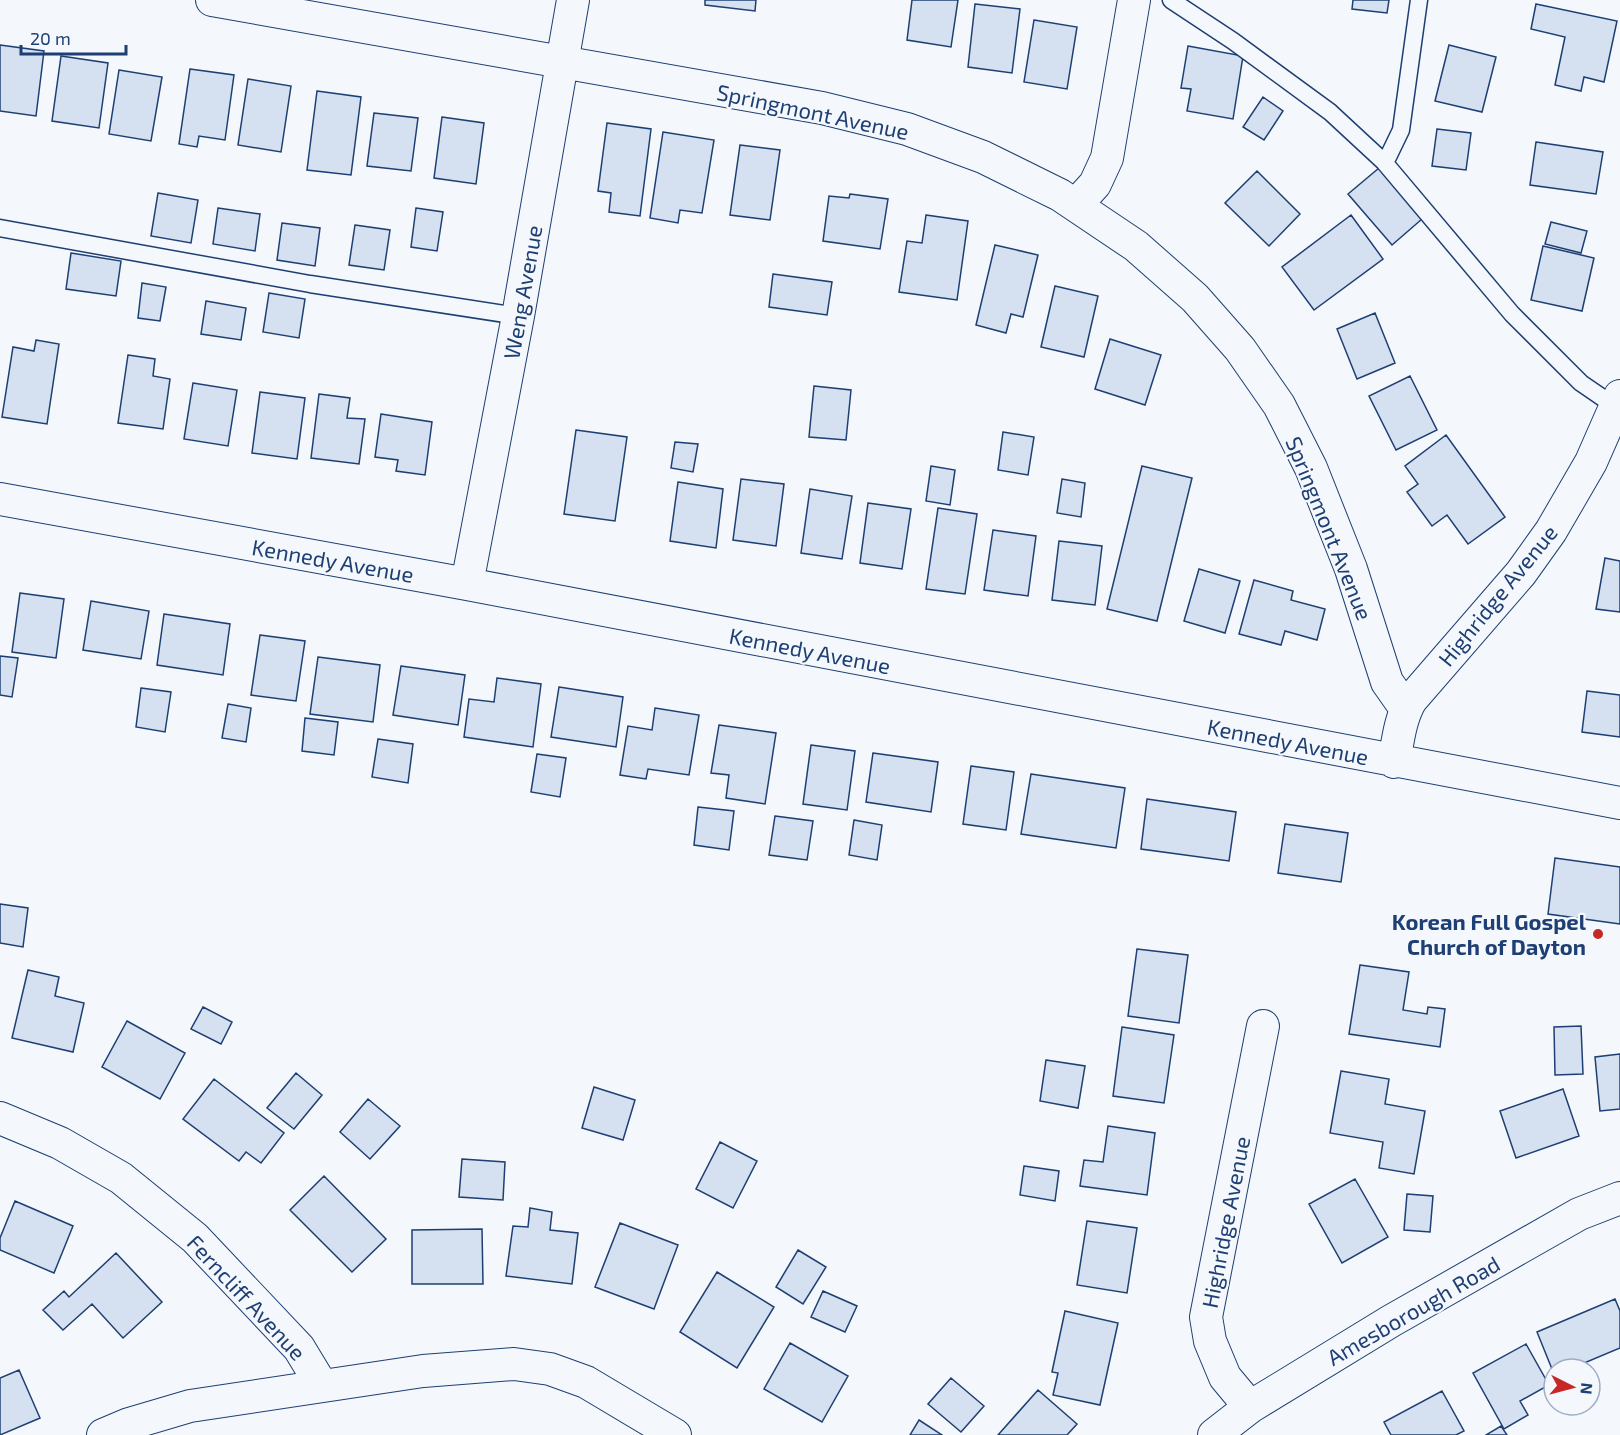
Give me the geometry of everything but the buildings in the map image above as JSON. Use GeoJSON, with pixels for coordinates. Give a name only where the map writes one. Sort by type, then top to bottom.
{"type":"FeatureCollection","features":[{"type":"Feature","properties":{"kind":"street","name":"Springmont Avenue"},"geometry":{"type":"LineString","coordinates":[[212,0],[822,108],[907,129],[983,157],[1060,195],[1136,246],[1195,298],[1240,349],[1279,405],[1311,468],[1351,569],[1387,682],[1406,710]]}},
{"type":"Feature","properties":{"kind":"street","name":"Weng Avenue"},"geometry":{"type":"LineString","coordinates":[[467,584],[518,316],[573,0]]}},
{"type":"Feature","properties":{"kind":"street"},"geometry":{"type":"LineString","coordinates":[[1076,205],[1095,184],[1107,158],[1134,0]]}},
{"type":"Feature","properties":{"kind":"street","name":"Highridge Avenue"},"geometry":{"type":"LineString","coordinates":[[1394,762],[1400,725],[1411,700],[1521,573],[1551,531],[1591,462],[1618,401]]}},
{"type":"Feature","properties":{"kind":"street","name":"Kennedy Avenue"},"geometry":{"type":"LineString","coordinates":[[0,499],[467,584],[1394,762],[1620,803]]}},
{"type":"Feature","properties":{"kind":"street","name":"Highridge Avenue"},"geometry":{"type":"LineString","coordinates":[[1250,1407],[1225,1377],[1210,1341],[1206,1317],[1263,1026]]}},
{"type":"Feature","properties":{"kind":"street","name":"Ferncliff Avenue"},"geometry":{"type":"LineString","coordinates":[[0,1118],[60,1143],[121,1178],[195,1238],[299,1348],[322,1386]]}},
{"type":"Feature","properties":{"kind":"street","name":"Amesborough Road"},"geometry":{"type":"LineString","coordinates":[[1214,1435],[1250,1407],[1391,1321],[1569,1219],[1620,1198]]}},
{"type":"Feature","properties":{"kind":"street"},"geometry":{"type":"LineString","coordinates":[[103,1435],[129,1424],[190,1406],[423,1371],[514,1364],[550,1369],[586,1382],[675,1435]]}},
{"type":"Feature","properties":{"kind":"lane"},"geometry":{"type":"LineString","coordinates":[[1171,0],[1233,41],[1330,112],[1384,162],[1512,314],[1581,383],[1618,401]]}},
{"type":"Feature","properties":{"kind":"lane"},"geometry":{"type":"LineString","coordinates":[[1384,162],[1401,130],[1419,0]]}},
{"type":"Feature","properties":{"kind":"lane"},"geometry":{"type":"LineString","coordinates":[[0,228],[310,284],[518,316]]}},
{"type":"Feature","properties":{"kind":"place","name":"Korean Full Gospel Church of Dayton"},"geometry":{"type":"Point","coordinates":[1598,934]}}]}
